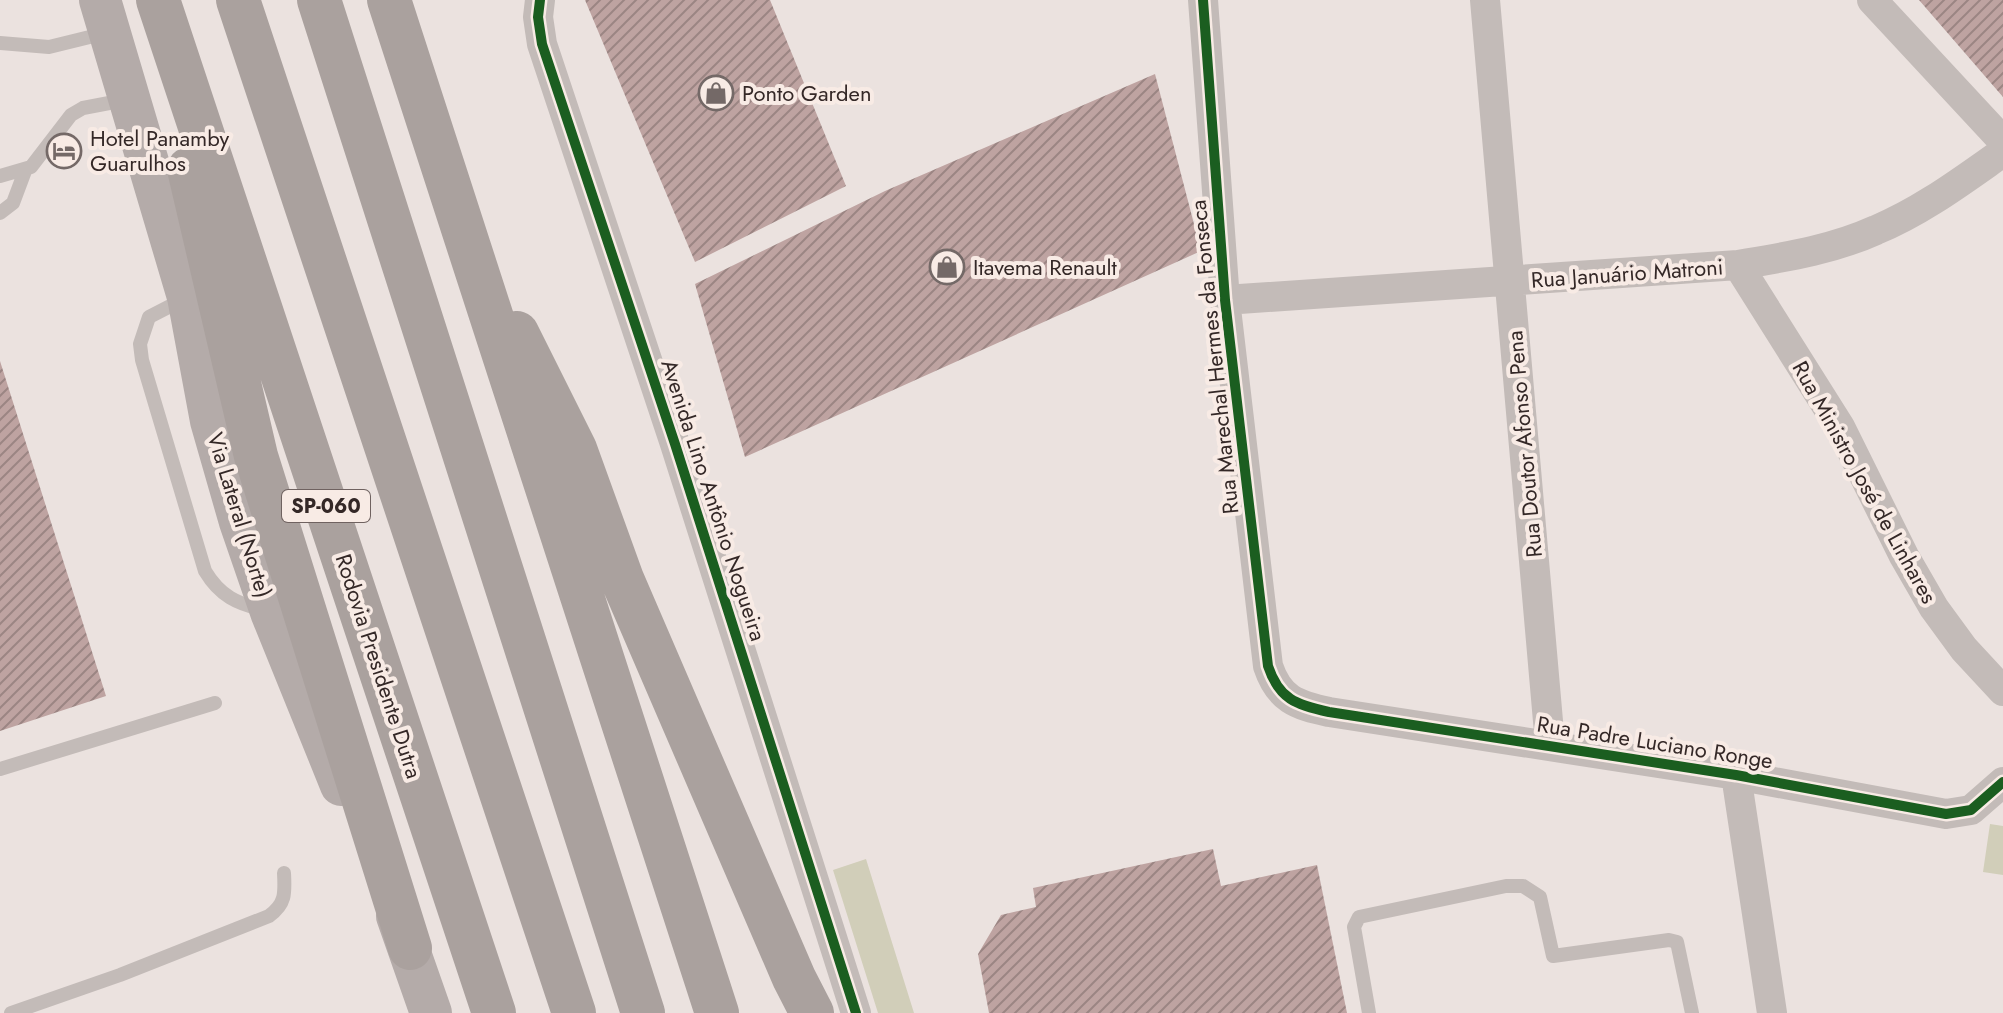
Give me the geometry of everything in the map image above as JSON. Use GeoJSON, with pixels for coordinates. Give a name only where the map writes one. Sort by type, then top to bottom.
{"type":"FeatureCollection","features":[{"type":"Feature","properties":{"kind":"highway"},"geometry":{"type":"LineString","coordinates":[[146,0],[256,456],[410,948]]}},
{"type":"Feature","properties":{"kind":"highway","name":"Rodovia Presidente Dutra"},"geometry":{"type":"LineString","coordinates":[[158,0],[494,1013]]}},
{"type":"Feature","properties":{"kind":"highway","name":"SP-060"},"geometry":{"type":"LineString","coordinates":[[238,0],[574,1013]]}},
{"type":"Feature","properties":{"kind":"highway"},"geometry":{"type":"LineString","coordinates":[[319,0],[643,1013]]}},
{"type":"Feature","properties":{"kind":"highway"},"geometry":{"type":"LineString","coordinates":[[389,0],[717,1013]]}},
{"type":"Feature","properties":{"kind":"highway"},"geometry":{"type":"LineString","coordinates":[[473,262],[515,330],[575,449],[622,579],[794,978],[812,1013]]}},
{"type":"Feature","properties":{"kind":"highway"},"geometry":{"type":"LineString","coordinates":[[385,684],[430,728],[526,1013]]}},
{"type":"Feature","properties":{"kind":"main road","name":"Via Lateral (Norte)"},"geometry":{"type":"LineString","coordinates":[[105,16],[188,297],[211,421],[271,612],[410,948],[431,1013]]}},
{"type":"Feature","properties":{"kind":"street","name":"Avenida Lino Antônio Nogueira"},"geometry":{"type":"LineString","coordinates":[[540,0],[538,17],[542,44],[699,518],[856,1013]]}},
{"type":"Feature","properties":{"kind":"street","name":"Rua Marechal Hermes da Fonseca"},"geometry":{"type":"LineString","coordinates":[[1203,0],[1225,300],[1268,666],[1274,685],[1290,702]]}},
{"type":"Feature","properties":{"kind":"street","name":"Rua Doutor Afonso Pena"},"geometry":{"type":"LineString","coordinates":[[1485,0],[1550,744]]}},
{"type":"Feature","properties":{"kind":"street"},"geometry":{"type":"LineString","coordinates":[[1872,0],[2003,141]]}},
{"type":"Feature","properties":{"kind":"street","name":"Rua Januário Matroni"},"geometry":{"type":"LineString","coordinates":[[1225,300],[1510,283],[1738,265],[1806,254],[1877,230],[1950,189],[2003,152]]}},
{"type":"Feature","properties":{"kind":"street","name":"Rua Ministro José de Linhares"},"geometry":{"type":"LineString","coordinates":[[1738,265],[1840,427],[1934,608],[1964,649],[2003,691]]}},
{"type":"Feature","properties":{"kind":"street","name":"Rua Padre Luciano Ronge"},"geometry":{"type":"LineString","coordinates":[[1290,702],[1329,712],[1550,744],[1954,815],[1971,810],[2003,782]]}},
{"type":"Feature","properties":{"kind":"street"},"geometry":{"type":"LineString","coordinates":[[1736,775],[1772,1013]]}},
{"type":"Feature","properties":{"kind":"lane"},"geometry":{"type":"LineString","coordinates":[[0,43],[49,47],[105,16]]}},
{"type":"Feature","properties":{"kind":"lane"},"geometry":{"type":"LineString","coordinates":[[0,176],[25,171],[36,163],[71,115],[83,108],[131,99]]}},
{"type":"Feature","properties":{"kind":"lane"},"geometry":{"type":"LineString","coordinates":[[0,213],[13,203],[25,171]]}},
{"type":"Feature","properties":{"kind":"lane"},"geometry":{"type":"LineString","coordinates":[[188,297],[149,317],[140,344],[142,360],[205,571],[228,597],[271,612]]}},
{"type":"Feature","properties":{"kind":"lane"},"geometry":{"type":"LineString","coordinates":[[0,769],[215,703]]}},
{"type":"Feature","properties":{"kind":"lane"},"geometry":{"type":"LineString","coordinates":[[11,1013],[120,975],[269,916],[281,908],[285,894],[284,873]]}},
{"type":"Feature","properties":{"kind":"lane"},"geometry":{"type":"LineString","coordinates":[[1369,1013],[1354,927],[1367,913],[1506,886],[1523,886],[1540,897],[1553,956],[1673,941],[1681,951],[1692,1013]]}},
{"type":"Feature","properties":{"kind":"shaded area"},"geometry":{"type":"Polygon","coordinates":[[[1990,824],[2003,826],[2003,875],[1983,872],[1990,824]]]}},
{"type":"Feature","properties":{"kind":"shaded area"},"geometry":{"type":"Polygon","coordinates":[[[866,859],[914,1013],[878,1013],[833,870],[866,859]]]}},
{"type":"Feature","properties":{"kind":"building","name":"Ponto Garden"},"geometry":{"type":"Polygon","coordinates":[[[585,0],[770,0],[846,186],[695,262],[585,0]]]}},
{"type":"Feature","properties":{"kind":"building"},"geometry":{"type":"Polygon","coordinates":[[[1919,0],[2003,0],[2003,97],[1919,0]]]}},
{"type":"Feature","properties":{"kind":"building","name":"Itavema Renault"},"geometry":{"type":"Polygon","coordinates":[[[1155,74],[1201,251],[745,457],[695,284],[885,191],[1155,74]]]}},
{"type":"Feature","properties":{"kind":"building"},"geometry":{"type":"Polygon","coordinates":[[[0,361],[106,696],[0,731],[0,361]]]}},
{"type":"Feature","properties":{"kind":"building"},"geometry":{"type":"Polygon","coordinates":[[[1213,849],[1221,886],[1317,865],[1347,1013],[989,1013],[978,954],[1001,915],[1036,907],[1033,888],[1213,849]]]}},
{"type":"Feature","properties":{"kind":"cycle path"},"geometry":{"type":"LineString","coordinates":[[540,0],[538,17],[542,44],[675,444],[856,1013]]}},
{"type":"Feature","properties":{"kind":"cycle path"},"geometry":{"type":"LineString","coordinates":[[1203,0],[1225,300],[1268,666],[1283,693],[1298,703],[1329,712],[1736,775],[1946,814],[1971,810],[2003,782]]}},
{"type":"Feature","properties":{"kind":"place","name":"Ponto Garden"},"geometry":{"type":"Point","coordinates":[716,93]}},
{"type":"Feature","properties":{"kind":"place","name":"Hotel Panamby Guarulhos"},"geometry":{"type":"Point","coordinates":[64,151]}},
{"type":"Feature","properties":{"kind":"place","name":"Itavema Renault"},"geometry":{"type":"Point","coordinates":[947,267]}}]}
